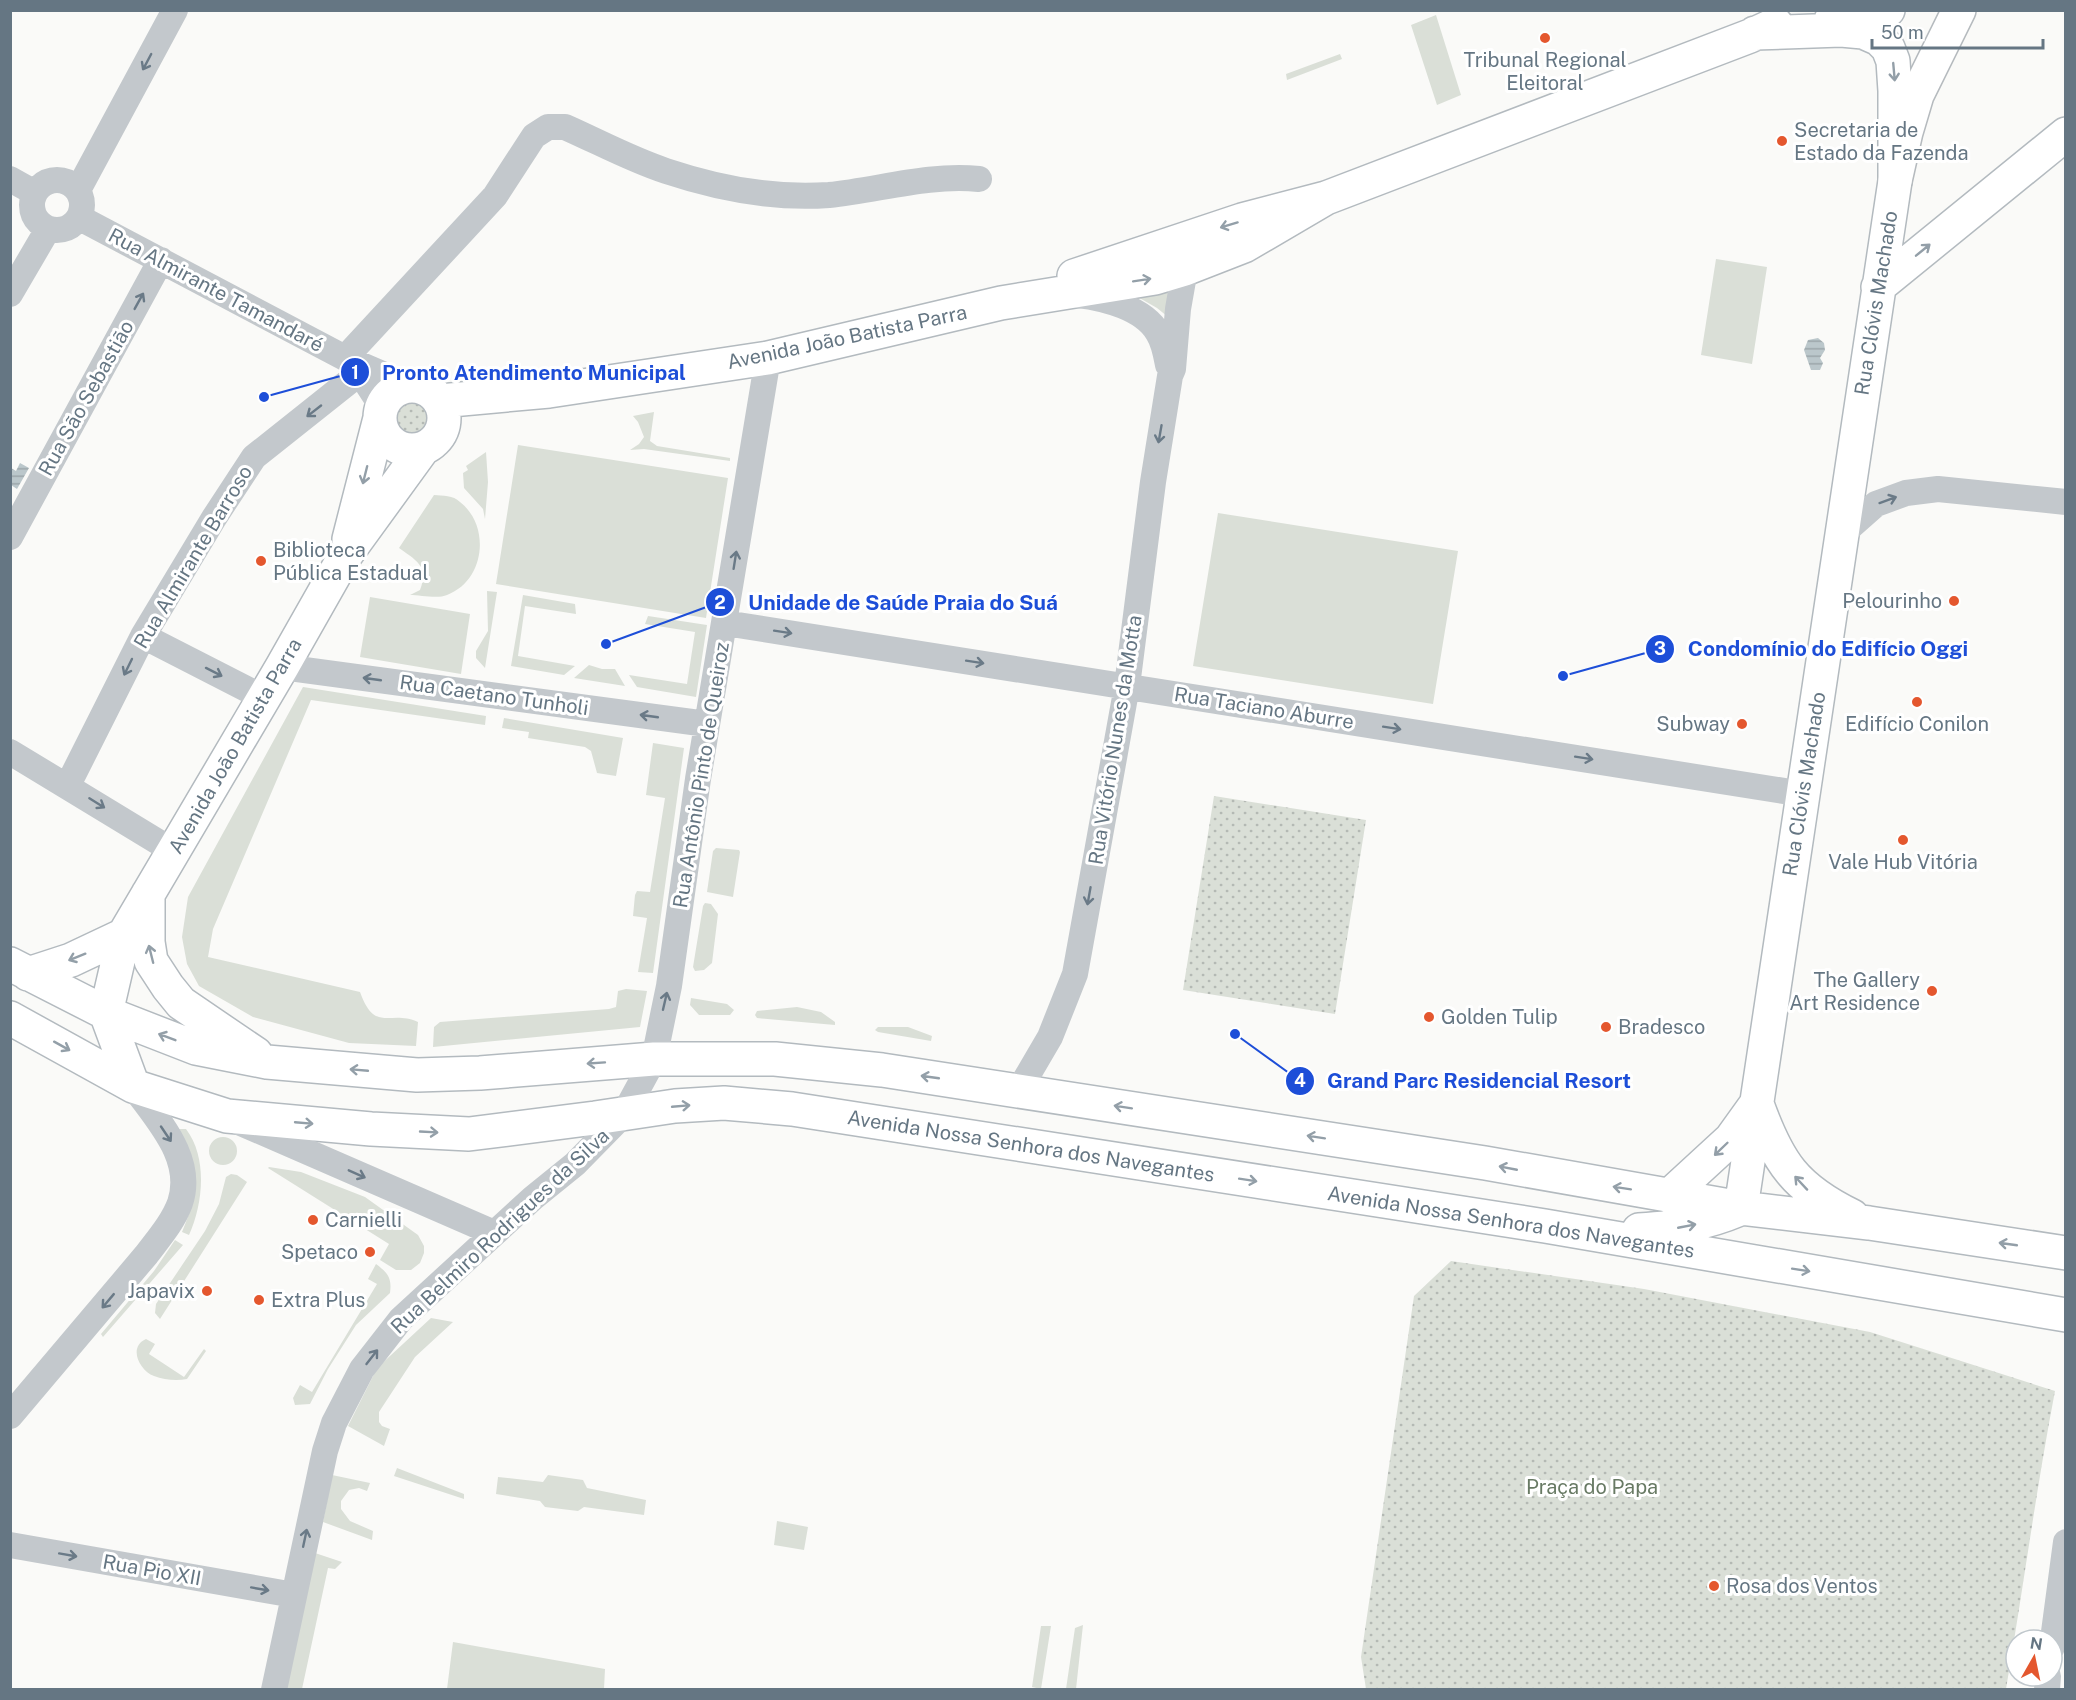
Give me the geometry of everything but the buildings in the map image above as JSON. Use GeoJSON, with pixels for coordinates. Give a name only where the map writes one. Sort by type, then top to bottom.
{"type":"FeatureCollection","features":[{"type":"Feature","properties":{"kind":"main road","name":"Avenida João Batista Parra"},"geometry":{"type":"LineString","coordinates":[[106,1013],[124,935],[345,556],[435,428],[549,391],[768,357],[1001,303],[1155,278],[1188,253],[1242,220],[1326,198],[1755,33],[1805,10]]}},
{"type":"Feature","properties":{"kind":"main road","name":"Avenida João Batista Parra"},"geometry":{"type":"LineString","coordinates":[[1755,33],[1888,10]]}},
{"type":"Feature","properties":{"kind":"main road"},"geometry":{"type":"LineString","coordinates":[[1895,181],[1917,95],[1959,10]]}},
{"type":"Feature","properties":{"kind":"main road"},"geometry":{"type":"LineString","coordinates":[[1755,33],[1833,29],[1863,32],[1879,39],[1888,48],[1893,61],[1896,91],[1895,181]]}},
{"type":"Feature","properties":{"kind":"main road"},"geometry":{"type":"LineString","coordinates":[[1878,287],[2066,134]]}},
{"type":"Feature","properties":{"kind":"main road","name":"Rua Clóvis Machado"},"geometry":{"type":"LineString","coordinates":[[1741,1208],[1895,181]]}},
{"type":"Feature","properties":{"kind":"main road","name":"Avenida João Batista Parra"},"geometry":{"type":"LineString","coordinates":[[1001,303],[1091,269],[1188,253]]}},
{"type":"Feature","properties":{"kind":"main road"},"geometry":{"type":"LineString","coordinates":[[410,386],[423,388],[433,393],[435,428],[408,451],[396,447],[383,433],[381,412],[387,398],[400,388],[410,386]]}},
{"type":"Feature","properties":{"kind":"main road","name":"Avenida João Batista Parra"},"geometry":{"type":"LineString","coordinates":[[345,556],[381,412]]}},
{"type":"Feature","properties":{"kind":"main road"},"geometry":{"type":"LineString","coordinates":[[148,894],[148,942],[151,961],[168,987],[181,1003],[267,1062]]}},
{"type":"Feature","properties":{"kind":"main road"},"geometry":{"type":"LineString","coordinates":[[19,969],[72,960],[124,935]]}},
{"type":"Feature","properties":{"kind":"main road"},"geometry":{"type":"LineString","coordinates":[[19,969],[106,1013],[196,1048],[267,1062],[417,1075],[480,1073],[654,1059],[775,1059],[882,1070],[1478,1162],[1741,1208],[1869,1223],[2066,1253]]}},
{"type":"Feature","properties":{"kind":"main road"},"geometry":{"type":"LineString","coordinates":[[106,1013],[133,1086]]}},
{"type":"Feature","properties":{"kind":"main road","name":"Avenida Nossa Senhora dos Navegantes"},"geometry":{"type":"LineString","coordinates":[[10,1018],[133,1086],[227,1116],[371,1129],[469,1134],[675,1106],[724,1103],[792,1109],[1545,1226],[2063,1316]]}},
{"type":"Feature","properties":{"kind":"main road"},"geometry":{"type":"LineString","coordinates":[[1669,1196],[1731,1139],[1757,1103]]}},
{"type":"Feature","properties":{"kind":"main road"},"geometry":{"type":"LineString","coordinates":[[1757,1103],[1770,1139],[1785,1165],[1807,1189],[1833,1206],[1869,1223]]}},
{"type":"Feature","properties":{"kind":"main road"},"geometry":{"type":"LineString","coordinates":[[1545,1226],[1637,1230],[1682,1227],[1714,1220],[1741,1208]]}},
{"type":"Feature","properties":{"kind":"street"},"geometry":{"type":"LineString","coordinates":[[78,190],[175,10]]}},
{"type":"Feature","properties":{"kind":"street","name":"Rua Almirante Barroso"},"geometry":{"type":"LineString","coordinates":[[68,785],[143,636],[214,518],[254,457],[356,366],[495,196],[534,136],[548,127],[566,127],[666,171],[727,188],[790,195],[829,195],[912,182],[963,177],[979,179]]}},
{"type":"Feature","properties":{"kind":"street"},"geometry":{"type":"LineString","coordinates":[[10,179],[35,193]]}},
{"type":"Feature","properties":{"kind":"street"},"geometry":{"type":"LineString","coordinates":[[61,180],[70,183],[78,190],[83,208],[80,218],[74,225],[66,230],[48,229],[35,218],[32,201],[41,185],[61,180]]}},
{"type":"Feature","properties":{"kind":"street","name":"Rua Almirante Tamandaré"},"geometry":{"type":"LineString","coordinates":[[80,218],[356,366],[410,386]]}},
{"type":"Feature","properties":{"kind":"street"},"geometry":{"type":"LineString","coordinates":[[10,294],[48,229]]}},
{"type":"Feature","properties":{"kind":"street","name":"Rua Vitório Nunes da Motta"},"geometry":{"type":"LineString","coordinates":[[1019,1090],[1050,1037],[1075,974],[1126,686],[1153,482],[1173,369],[1178,309],[1188,253]]}},
{"type":"Feature","properties":{"kind":"street","name":"Rua São Sebastião"},"geometry":{"type":"LineString","coordinates":[[10,537],[161,260]]}},
{"type":"Feature","properties":{"kind":"street","name":"Rua Vitório Nunes da Motta"},"geometry":{"type":"LineString","coordinates":[[1063,293],[1095,297],[1144,317],[1158,332],[1166,352],[1170,376]]}},
{"type":"Feature","properties":{"kind":"street","name":"Rua Antônio Pinto de Queiroz"},"geometry":{"type":"LineString","coordinates":[[624,1114],[654,1059],[669,986],[707,724],[768,357]]}},
{"type":"Feature","properties":{"kind":"street","name":"Rua Almirante Tamandaré"},"geometry":{"type":"LineString","coordinates":[[356,366],[381,412]]}},
{"type":"Feature","properties":{"kind":"street"},"geometry":{"type":"LineString","coordinates":[[1842,534],[1876,504],[1906,493],[1938,489],[2066,502]]}},
{"type":"Feature","properties":{"kind":"street","name":"Rua Taciano Aburre"},"geometry":{"type":"LineString","coordinates":[[725,623],[1803,794]]}},
{"type":"Feature","properties":{"kind":"street"},"geometry":{"type":"LineString","coordinates":[[143,636],[264,698]]}},
{"type":"Feature","properties":{"kind":"street","name":"Rua Caetano Tunholi"},"geometry":{"type":"LineString","coordinates":[[282,667],[707,724]]}},
{"type":"Feature","properties":{"kind":"street"},"geometry":{"type":"LineString","coordinates":[[10,752],[68,785],[173,851]]}},
{"type":"Feature","properties":{"kind":"street"},"geometry":{"type":"LineString","coordinates":[[10,1416],[22,1386],[147,1254],[167,1228],[180,1203],[184,1184],[183,1166],[175,1147],[133,1086]]}},
{"type":"Feature","properties":{"kind":"street","name":"Rua Belmiro Rodrigues da Silva"},"geometry":{"type":"LineString","coordinates":[[274,1689],[317,1486],[333,1423],[362,1369],[401,1319],[494,1233],[575,1164],[624,1114]]}},
{"type":"Feature","properties":{"kind":"street"},"geometry":{"type":"LineString","coordinates":[[227,1116],[494,1233]]}},
{"type":"Feature","properties":{"kind":"street"},"geometry":{"type":"LineString","coordinates":[[2055,1628],[2066,1542]]}},
{"type":"Feature","properties":{"kind":"street","name":"Rua Pio XII"},"geometry":{"type":"LineString","coordinates":[[11,1544],[294,1596]]}},
{"type":"Feature","properties":{"kind":"green space"},"geometry":{"type":"Polygon","coordinates":[[[1436,15],[1461,95],[1437,105],[1411,25],[1436,15]]]}},
{"type":"Feature","properties":{"kind":"green space"},"geometry":{"type":"Polygon","coordinates":[[[1340,54],[1342,59],[1287,80],[1286,74],[1340,54]]]}},
{"type":"Feature","properties":{"kind":"green space"},"geometry":{"type":"Polygon","coordinates":[[[1716,259],[1767,267],[1752,364],[1701,355],[1716,259]]]}},
{"type":"Feature","properties":{"kind":"green space"},"geometry":{"type":"Polygon","coordinates":[[[1178,273],[1173,321],[1157,308],[1122,288],[1178,273]]]}},
{"type":"Feature","properties":{"kind":"green space"},"geometry":{"type":"Polygon","coordinates":[[[412,399],[420,400],[426,405],[431,411],[431,427],[426,433],[420,438],[412,439],[404,438],[398,433],[393,427],[392,419],[393,411],[398,405],[404,400],[412,399]]]}},
{"type":"Feature","properties":{"kind":"green space"},"geometry":{"type":"Polygon","coordinates":[[[654,412],[650,441],[657,446],[730,458],[730,461],[644,449],[630,450],[644,437],[633,416],[654,412]]]}},
{"type":"Feature","properties":{"kind":"green space"},"geometry":{"type":"Polygon","coordinates":[[[518,445],[728,478],[706,618],[496,584],[518,445]]]}},
{"type":"Feature","properties":{"kind":"green space"},"geometry":{"type":"Polygon","coordinates":[[[486,452],[488,482],[485,519],[483,509],[464,488],[463,473],[468,470],[466,466],[486,452]]]}},
{"type":"Feature","properties":{"kind":"green space"},"geometry":{"type":"Polygon","coordinates":[[[434,495],[454,498],[470,512],[480,538],[476,566],[460,588],[447,595],[434,597],[410,595],[420,590],[422,570],[416,561],[399,548],[434,495]]]}},
{"type":"Feature","properties":{"kind":"green space"},"geometry":{"type":"Polygon","coordinates":[[[1218,513],[1458,551],[1433,704],[1193,666],[1218,513]]]}},
{"type":"Feature","properties":{"kind":"green space"},"geometry":{"type":"Polygon","coordinates":[[[487,591],[497,592],[485,668],[476,658],[476,651],[488,631],[487,591]]]}},
{"type":"Feature","properties":{"kind":"green space"},"geometry":{"type":"Polygon","coordinates":[[[523,595],[575,604],[576,614],[525,606],[518,656],[575,666],[564,675],[511,666],[523,595]]]}},
{"type":"Feature","properties":{"kind":"green space"},"geometry":{"type":"Polygon","coordinates":[[[370,597],[470,614],[461,674],[360,657],[370,597]]]}},
{"type":"Feature","properties":{"kind":"green space"},"geometry":{"type":"Polygon","coordinates":[[[648,616],[707,625],[696,697],[637,687],[629,675],[687,684],[695,632],[645,624],[648,616]]]}},
{"type":"Feature","properties":{"kind":"green space"},"geometry":{"type":"Polygon","coordinates":[[[589,665],[602,669],[615,669],[625,686],[574,678],[589,665]]]}},
{"type":"Feature","properties":{"kind":"green space"},"geometry":{"type":"Polygon","coordinates":[[[303,687],[486,716],[485,725],[311,700],[213,929],[208,957],[360,992],[371,1013],[378,1017],[418,1022],[416,1046],[349,1043],[253,1017],[199,986],[187,964],[182,937],[188,897],[303,687]]]}},
{"type":"Feature","properties":{"kind":"green space"},"geometry":{"type":"Polygon","coordinates":[[[504,718],[623,738],[616,776],[597,773],[591,751],[585,747],[528,738],[529,732],[502,728],[504,718]]]}},
{"type":"Feature","properties":{"kind":"green space"},"geometry":{"type":"Polygon","coordinates":[[[653,743],[684,748],[653,973],[638,972],[647,918],[633,916],[637,891],[650,892],[665,798],[646,795],[653,743]]]}},
{"type":"Feature","properties":{"kind":"green space"},"geometry":{"type":"Polygon","coordinates":[[[1214,796],[1366,820],[1335,1014],[1183,990],[1214,796]]]}},
{"type":"Feature","properties":{"kind":"green space"},"geometry":{"type":"Polygon","coordinates":[[[716,848],[739,850],[740,852],[733,897],[707,892],[713,851],[716,848]]]}},
{"type":"Feature","properties":{"kind":"green space"},"geometry":{"type":"Polygon","coordinates":[[[705,903],[711,904],[718,914],[712,963],[704,970],[695,971],[693,967],[705,903]]]}},
{"type":"Feature","properties":{"kind":"green space"},"geometry":{"type":"Polygon","coordinates":[[[626,989],[647,991],[640,1027],[433,1047],[434,1027],[440,1022],[609,1009],[616,1007],[618,991],[626,989]]]}},
{"type":"Feature","properties":{"kind":"green space"},"geometry":{"type":"Polygon","coordinates":[[[691,998],[727,1004],[734,1010],[730,1015],[699,1015],[690,1005],[691,998]]]}},
{"type":"Feature","properties":{"kind":"green space"},"geometry":{"type":"Polygon","coordinates":[[[797,1007],[821,1012],[835,1022],[835,1025],[757,1018],[755,1015],[757,1011],[797,1007]]]}},
{"type":"Feature","properties":{"kind":"green space"},"geometry":{"type":"Polygon","coordinates":[[[878,1027],[908,1027],[932,1036],[931,1041],[878,1032],[875,1030],[878,1027]]]}},
{"type":"Feature","properties":{"kind":"green space"},"geometry":{"type":"Polygon","coordinates":[[[179,1129],[186,1129],[193,1141],[200,1167],[198,1209],[189,1235],[182,1232],[188,1217],[193,1192],[192,1169],[179,1129]]]}},
{"type":"Feature","properties":{"kind":"green space"},"geometry":{"type":"Polygon","coordinates":[[[223,1137],[233,1141],[237,1151],[233,1161],[223,1165],[213,1161],[209,1151],[213,1141],[223,1137]]]}},
{"type":"Feature","properties":{"kind":"green space"},"geometry":{"type":"Polygon","coordinates":[[[269,1167],[301,1172],[365,1197],[418,1235],[424,1246],[420,1263],[411,1270],[396,1270],[380,1260],[389,1244],[269,1167]]]}},
{"type":"Feature","properties":{"kind":"green space"},"geometry":{"type":"Polygon","coordinates":[[[231,1174],[247,1182],[160,1319],[155,1313],[156,1304],[205,1231],[219,1204],[226,1177],[231,1174]]]}},
{"type":"Feature","properties":{"kind":"green space"},"geometry":{"type":"Polygon","coordinates":[[[175,1240],[183,1245],[103,1337],[101,1334],[154,1271],[175,1240]]]}},
{"type":"Feature","properties":{"kind":"green space","name":"Praça do Papa"},"geometry":{"type":"Polygon","coordinates":[[[1451,1261],[1644,1289],[1870,1332],[2055,1391],[2016,1628],[2004,1628],[2004,1688],[2006,1689],[1366,1689],[1361,1657],[1414,1296],[1451,1261]]]}},
{"type":"Feature","properties":{"kind":"green space"},"geometry":{"type":"Polygon","coordinates":[[[376,1264],[388,1276],[390,1293],[356,1325],[328,1369],[310,1404],[295,1405],[293,1398],[300,1385],[312,1392],[377,1284],[368,1279],[376,1264]]]}},
{"type":"Feature","properties":{"kind":"green space"},"geometry":{"type":"Polygon","coordinates":[[[431,1318],[453,1322],[415,1357],[379,1412],[379,1422],[390,1429],[384,1446],[348,1426],[377,1368],[431,1318]]]}},
{"type":"Feature","properties":{"kind":"green space"},"geometry":{"type":"Polygon","coordinates":[[[146,1339],[155,1344],[149,1354],[184,1377],[204,1349],[206,1351],[187,1379],[162,1378],[149,1373],[140,1364],[138,1347],[146,1339]]]}},
{"type":"Feature","properties":{"kind":"green space"},"geometry":{"type":"Polygon","coordinates":[[[397,1468],[464,1494],[464,1499],[394,1476],[397,1468]]]}},
{"type":"Feature","properties":{"kind":"green space"},"geometry":{"type":"Polygon","coordinates":[[[332,1475],[370,1483],[367,1491],[359,1488],[349,1490],[341,1501],[341,1509],[350,1521],[373,1531],[372,1540],[323,1522],[332,1475]]]}},
{"type":"Feature","properties":{"kind":"green space"},"geometry":{"type":"Polygon","coordinates":[[[548,1475],[583,1480],[587,1488],[646,1500],[644,1515],[584,1507],[578,1511],[545,1507],[540,1501],[496,1494],[498,1477],[543,1482],[548,1475]]]}},
{"type":"Feature","properties":{"kind":"green space"},"geometry":{"type":"Polygon","coordinates":[[[777,1521],[808,1527],[804,1550],[774,1545],[777,1521]]]}},
{"type":"Feature","properties":{"kind":"green space"},"geometry":{"type":"Polygon","coordinates":[[[312,1552],[342,1562],[335,1569],[328,1568],[302,1689],[286,1690],[312,1552]]]}},
{"type":"Feature","properties":{"kind":"green space"},"geometry":{"type":"Polygon","coordinates":[[[1083,1625],[1076,1689],[1066,1689],[1075,1628],[1083,1625]]]}},
{"type":"Feature","properties":{"kind":"green space"},"geometry":{"type":"Polygon","coordinates":[[[1041,1626],[1051,1626],[1041,1689],[1032,1687],[1041,1626]]]}},
{"type":"Feature","properties":{"kind":"green space"},"geometry":{"type":"Polygon","coordinates":[[[453,1642],[605,1669],[604,1689],[447,1689],[453,1642]]]}},
{"type":"Feature","properties":{"kind":"shaded area"},"geometry":{"type":"Polygon","coordinates":[[[1818,338],[1824,343],[1825,350],[1820,358],[1823,363],[1820,370],[1811,370],[1804,350],[1808,340],[1818,338]]]}},
{"type":"Feature","properties":{"kind":"shaded area"},"geometry":{"type":"Polygon","coordinates":[[[20,463],[29,468],[17,489],[11,485],[11,468],[16,471],[20,463]]]}},
{"type":"Feature","properties":{"kind":"place","name":"Tribunal Regional Eleitoral"},"geometry":{"type":"Point","coordinates":[1545,38]}},
{"type":"Feature","properties":{"kind":"place","name":"Secretaria de Estado da Fazenda"},"geometry":{"type":"Point","coordinates":[1782,141]}},
{"type":"Feature","properties":{"kind":"place","name":"Pronto Atendimento Municipal"},"geometry":{"type":"Point","coordinates":[264,397]}},
{"type":"Feature","properties":{"kind":"place","name":"Biblioteca Pública Estadual"},"geometry":{"type":"Point","coordinates":[261,561]}},
{"type":"Feature","properties":{"kind":"place","name":"Pelourinho"},"geometry":{"type":"Point","coordinates":[1954,601]}},
{"type":"Feature","properties":{"kind":"place","name":"Unidade de Saúde Praia do Suá"},"geometry":{"type":"Point","coordinates":[606,644]}},
{"type":"Feature","properties":{"kind":"place","name":"Condomínio do Edifício Oggi"},"geometry":{"type":"Point","coordinates":[1563,676]}},
{"type":"Feature","properties":{"kind":"place","name":"Edifício Conilon"},"geometry":{"type":"Point","coordinates":[1917,702]}},
{"type":"Feature","properties":{"kind":"place","name":"Subway"},"geometry":{"type":"Point","coordinates":[1742,724]}},
{"type":"Feature","properties":{"kind":"place","name":"Vale Hub Vitória"},"geometry":{"type":"Point","coordinates":[1903,840]}},
{"type":"Feature","properties":{"kind":"place","name":"The Gallery Art Residence"},"geometry":{"type":"Point","coordinates":[1932,991]}},
{"type":"Feature","properties":{"kind":"place","name":"Golden Tulip"},"geometry":{"type":"Point","coordinates":[1429,1017]}},
{"type":"Feature","properties":{"kind":"place","name":"Bradesco"},"geometry":{"type":"Point","coordinates":[1606,1027]}},
{"type":"Feature","properties":{"kind":"place","name":"Grand Parc Residencial Resort"},"geometry":{"type":"Point","coordinates":[1235,1034]}},
{"type":"Feature","properties":{"kind":"place","name":"Carnielli"},"geometry":{"type":"Point","coordinates":[313,1220]}},
{"type":"Feature","properties":{"kind":"place","name":"Spetaco"},"geometry":{"type":"Point","coordinates":[370,1252]}},
{"type":"Feature","properties":{"kind":"place","name":"Japavix"},"geometry":{"type":"Point","coordinates":[207,1291]}},
{"type":"Feature","properties":{"kind":"place","name":"Extra Plus"},"geometry":{"type":"Point","coordinates":[259,1300]}},
{"type":"Feature","properties":{"kind":"place","name":"Rosa dos Ventos"},"geometry":{"type":"Point","coordinates":[1714,1586]}}]}
